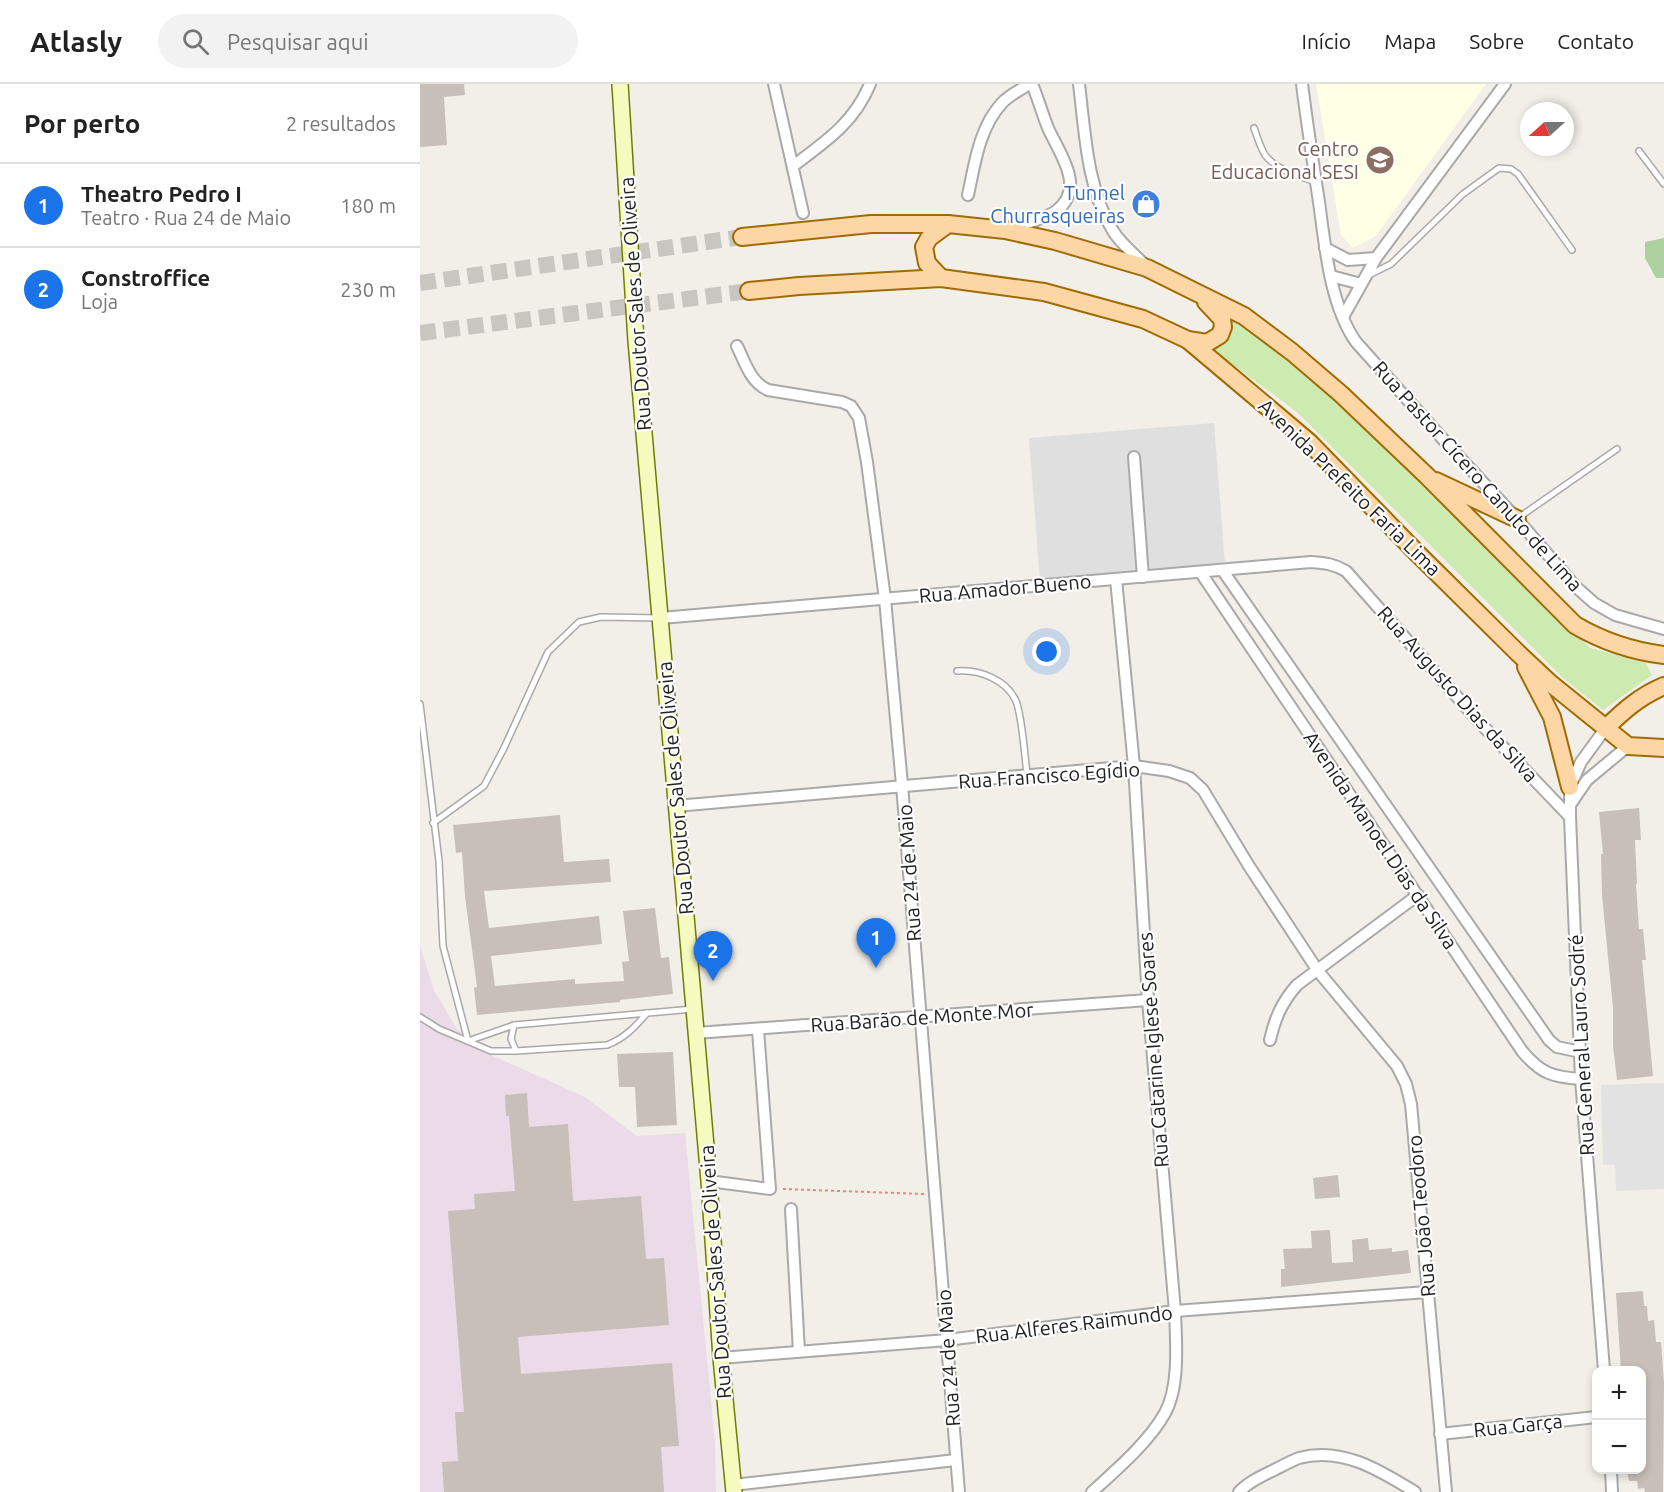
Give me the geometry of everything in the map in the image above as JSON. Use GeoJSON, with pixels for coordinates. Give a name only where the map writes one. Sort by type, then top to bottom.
{"type":"FeatureCollection","features":[{"type":"Feature","properties":{"kind":"main road","name":"Rua Doutor Sales de Oliveira"},"geometry":{"type":"LineString","coordinates":[[620,84],[636,341],[709,1181],[721,1358],[734,1488]]}},
{"type":"Feature","properties":{"kind":"main road"},"geometry":{"type":"LineString","coordinates":[[742,237],[871,224],[948,224],[1005,230],[1055,241],[1147,268],[1244,316],[1292,352],[1341,394],[1427,476],[1575,625],[1615,646],[1664,655]]}},
{"type":"Feature","properties":{"kind":"main road"},"geometry":{"type":"LineString","coordinates":[[941,278],[927,263],[924,247],[929,238],[948,224]]}},
{"type":"Feature","properties":{"kind":"main road","name":"Avenida Prefeito Faria Lima"},"geometry":{"type":"LineString","coordinates":[[748,291],[941,278],[1044,291],[1143,319],[1188,340],[1309,442],[1518,653],[1605,729],[1628,746]]}},
{"type":"Feature","properties":{"kind":"main road"},"geometry":{"type":"LineString","coordinates":[[1188,340],[1207,342],[1220,335],[1223,327],[1222,319],[1195,291]]}},
{"type":"Feature","properties":{"kind":"main road"},"geometry":{"type":"LineString","coordinates":[[1427,476],[1517,519]]}},
{"type":"Feature","properties":{"kind":"main road"},"geometry":{"type":"LineString","coordinates":[[1518,653],[1552,717],[1570,787]]}},
{"type":"Feature","properties":{"kind":"main road"},"geometry":{"type":"LineString","coordinates":[[1605,729],[1644,695],[1664,686]]}},
{"type":"Feature","properties":{"kind":"main road"},"geometry":{"type":"LineString","coordinates":[[1628,746],[1664,748]]}},
{"type":"Feature","properties":{"kind":"street"},"geometry":{"type":"LineString","coordinates":[[774,84],[803,213]]}},
{"type":"Feature","properties":{"kind":"street"},"geometry":{"type":"LineString","coordinates":[[793,166],[847,123],[864,99],[870,84]]}},
{"type":"Feature","properties":{"kind":"street"},"geometry":{"type":"LineString","coordinates":[[968,195],[980,141],[992,118],[1003,101],[1030,84],[1041,103],[1048,126],[1070,171],[1071,190],[1065,202],[1055,212],[1005,230]]}},
{"type":"Feature","properties":{"kind":"street"},"geometry":{"type":"LineString","coordinates":[[1079,84],[1090,165],[1098,198],[1114,232],[1147,268]]}},
{"type":"Feature","properties":{"kind":"street","name":"Rua Pastor Cícero Canuto de Lima"},"geometry":{"type":"LineString","coordinates":[[1302,84],[1325,248],[1346,327],[1356,342],[1576,587],[1594,603],[1615,615],[1664,629]]}},
{"type":"Feature","properties":{"kind":"street"},"geometry":{"type":"LineString","coordinates":[[1343,317],[1376,258],[1505,84]]}},
{"type":"Feature","properties":{"kind":"street"},"geometry":{"type":"LineString","coordinates":[[1325,248],[1348,260],[1376,258]]}},
{"type":"Feature","properties":{"kind":"street"},"geometry":{"type":"LineString","coordinates":[[1331,276],[1363,280]]}},
{"type":"Feature","properties":{"kind":"street","name":"Rua 24 de Maio"},"geometry":{"type":"LineString","coordinates":[[737,346],[755,382],[760,386],[768,390],[842,402],[851,406],[859,418],[885,599],[936,1195],[957,1490]]}},
{"type":"Feature","properties":{"kind":"street"},"geometry":{"type":"LineString","coordinates":[[1134,457],[1143,577]]}},
{"type":"Feature","properties":{"kind":"street","name":"Rua Amador Bueno"},"geometry":{"type":"LineString","coordinates":[[661,618],[1311,562],[1325,562],[1346,571]]}},
{"type":"Feature","properties":{"kind":"street","name":"Avenida Manoel Dias da Silva"},"geometry":{"type":"LineString","coordinates":[[1223,571],[1549,1040],[1557,1047],[1581,1053]]}},
{"type":"Feature","properties":{"kind":"street","name":"Rua Augusto Dias da Silva"},"geometry":{"type":"LineString","coordinates":[[1346,571],[1482,725],[1570,811]]}},
{"type":"Feature","properties":{"kind":"street","name":"Avenida Manoel Dias da Silva"},"geometry":{"type":"LineString","coordinates":[[1201,573],[1522,1051],[1545,1073],[1581,1079]]}},
{"type":"Feature","properties":{"kind":"street","name":"Rua Catarine Iglese Soares"},"geometry":{"type":"LineString","coordinates":[[1092,1492],[1124,1463],[1165,1412],[1174,1382],[1177,1353],[1148,1000],[1134,766],[1116,579]]}},
{"type":"Feature","properties":{"kind":"street"},"geometry":{"type":"LineString","coordinates":[[1217,597],[1233,585]]}},
{"type":"Feature","properties":{"kind":"street","name":"Rua General Lauro Sodré"},"geometry":{"type":"LineString","coordinates":[[1604,1366],[1581,1079],[1570,787],[1581,762],[1605,729]]}},
{"type":"Feature","properties":{"kind":"street"},"geometry":{"type":"LineString","coordinates":[[1570,811],[1587,780],[1628,746]]}},
{"type":"Feature","properties":{"kind":"street","name":"Rua Francisco Egídio"},"geometry":{"type":"LineString","coordinates":[[676,806],[1134,766],[1169,771],[1190,778],[1203,790],[1249,866],[1318,970]]}},
{"type":"Feature","properties":{"kind":"street"},"geometry":{"type":"LineString","coordinates":[[1270,1040],[1275,1020],[1286,997],[1297,985],[1418,895]]}},
{"type":"Feature","properties":{"kind":"street","name":"Rua João Teodoro"},"geometry":{"type":"LineString","coordinates":[[1318,970],[1397,1066],[1406,1084],[1411,1104],[1446,1492]]}},
{"type":"Feature","properties":{"kind":"street","name":"Rua Barão de Monte Mor"},"geometry":{"type":"LineString","coordinates":[[696,1033],[1148,1000]]}},
{"type":"Feature","properties":{"kind":"street"},"geometry":{"type":"LineString","coordinates":[[709,1181],[770,1189],[758,1030]]}},
{"type":"Feature","properties":{"kind":"street"},"geometry":{"type":"LineString","coordinates":[[791,1209],[800,1351]]}},
{"type":"Feature","properties":{"kind":"street","name":"Rua Alferes Raimundo"},"geometry":{"type":"LineString","coordinates":[[721,1358],[947,1340],[1175,1311],[1428,1292]]}},
{"type":"Feature","properties":{"kind":"street","name":"Rua Garça"},"geometry":{"type":"LineString","coordinates":[[1440,1434],[1592,1417]]}},
{"type":"Feature","properties":{"kind":"street"},"geometry":{"type":"LineString","coordinates":[[1239,1492],[1262,1476],[1299,1458],[1319,1455],[1347,1457],[1381,1472],[1415,1492]]}},
{"type":"Feature","properties":{"kind":"street"},"geometry":{"type":"LineString","coordinates":[[734,1488],[956,1460]]}},
{"type":"Feature","properties":{"kind":"street"},"geometry":{"type":"LineString","coordinates":[[1611,1474],[1612,1492]]}},
{"type":"Feature","properties":{"kind":"lane"},"geometry":{"type":"LineString","coordinates":[[1254,128],[1265,155],[1275,164],[1316,182]]}},
{"type":"Feature","properties":{"kind":"lane"},"geometry":{"type":"LineString","coordinates":[[1639,151],[1664,184]]}},
{"type":"Feature","properties":{"kind":"lane"},"geometry":{"type":"LineString","coordinates":[[1363,280],[1391,264],[1463,194],[1499,168],[1511,169],[1518,174],[1572,250]]}},
{"type":"Feature","properties":{"kind":"lane"},"geometry":{"type":"LineString","coordinates":[[1517,519],[1617,449]]}},
{"type":"Feature","properties":{"kind":"lane"},"geometry":{"type":"LineString","coordinates":[[433,823],[484,786],[548,652],[579,622],[601,617],[661,618]]}},
{"type":"Feature","properties":{"kind":"lane"},"geometry":{"type":"LineString","coordinates":[[957,671],[980,673],[994,679],[1010,691],[1017,703],[1027,775]]}},
{"type":"Feature","properties":{"kind":"lane"},"geometry":{"type":"LineString","coordinates":[[420,704],[439,861],[443,946],[468,1041]]}},
{"type":"Feature","properties":{"kind":"lane"},"geometry":{"type":"LineString","coordinates":[[468,1041],[514,1025],[694,1009]]}},
{"type":"Feature","properties":{"kind":"lane"},"geometry":{"type":"LineString","coordinates":[[420,1017],[439,1029],[491,1051],[516,1051],[607,1045],[629,1033],[647,1013]]}},
{"type":"Feature","properties":{"kind":"lane"},"geometry":{"type":"LineString","coordinates":[[514,1025],[511,1039],[516,1051]]}},
{"type":"Feature","properties":{"kind":"path"},"geometry":{"type":"LineString","coordinates":[[770,1189],[936,1195]]}},
{"type":"Feature","properties":{"kind":"shaded area","name":"Centro Educacional SESI"},"geometry":{"type":"Polygon","coordinates":[[[1316,84],[1486,84],[1376,236],[1353,248],[1341,235],[1316,84]]]}},
{"type":"Feature","properties":{"kind":"shaded area"},"geometry":{"type":"Polygon","coordinates":[[[1214,423],[1225,566],[1040,580],[1029,438],[1214,423]]]}},
{"type":"Feature","properties":{"kind":"shaded area"},"geometry":{"type":"Polygon","coordinates":[[[420,946],[434,990],[457,1029],[482,1051],[585,1097],[637,1136],[685,1133],[715,1442],[716,1492],[420,1492],[420,946]]]}},
{"type":"Feature","properties":{"kind":"shaded area"},"geometry":{"type":"Polygon","coordinates":[[[1664,1083],[1664,1189],[1616,1191],[1615,1165],[1603,1165],[1601,1085],[1664,1083]]]}},
{"type":"Feature","properties":{"kind":"green space"},"geometry":{"type":"Polygon","coordinates":[[[1664,238],[1664,278],[1656,278],[1645,258],[1645,242],[1664,238]]]}},
{"type":"Feature","properties":{"kind":"green space"},"geometry":{"type":"Polygon","coordinates":[[[1237,317],[1294,359],[1590,648],[1646,663],[1652,675],[1603,710],[1562,677],[1297,412],[1208,349],[1237,317]]]}},
{"type":"Feature","properties":{"kind":"building"},"geometry":{"type":"Polygon","coordinates":[[[420,84],[464,84],[465,95],[444,97],[447,145],[420,147],[420,84]]]}},
{"type":"Feature","properties":{"kind":"building"},"geometry":{"type":"Polygon","coordinates":[[[1639,808],[1641,840],[1635,840],[1636,884],[1639,929],[1643,929],[1646,960],[1642,960],[1653,1076],[1617,1080],[1613,1045],[1613,1008],[1602,895],[1601,854],[1603,854],[1599,812],[1639,808]]]}},
{"type":"Feature","properties":{"kind":"building"},"geometry":{"type":"Polygon","coordinates":[[[560,815],[564,862],[609,859],[611,882],[484,891],[489,928],[599,916],[602,944],[491,956],[495,986],[575,979],[575,984],[624,981],[622,962],[629,961],[623,911],[655,908],[661,958],[669,957],[673,994],[620,1000],[620,1002],[477,1015],[474,988],[477,987],[465,896],[462,852],[456,853],[453,825],[560,815]]]}},
{"type":"Feature","properties":{"kind":"building"},"geometry":{"type":"Polygon","coordinates":[[[673,1052],[677,1125],[637,1127],[635,1087],[619,1087],[617,1054],[673,1052]]]}},
{"type":"Feature","properties":{"kind":"building"},"geometry":{"type":"Polygon","coordinates":[[[527,1093],[529,1127],[568,1124],[573,1201],[641,1196],[646,1259],[664,1258],[669,1325],[518,1337],[521,1374],[672,1363],[679,1446],[661,1447],[664,1492],[444,1492],[442,1462],[458,1461],[455,1412],[464,1412],[448,1211],[475,1209],[474,1194],[515,1191],[509,1116],[506,1116],[505,1095],[527,1093]]]}},
{"type":"Feature","properties":{"kind":"building"},"geometry":{"type":"Polygon","coordinates":[[[1338,1175],[1340,1197],[1315,1199],[1313,1178],[1338,1175]]]}},
{"type":"Feature","properties":{"kind":"building"},"geometry":{"type":"Polygon","coordinates":[[[1330,1230],[1332,1263],[1353,1262],[1352,1240],[1368,1238],[1369,1250],[1392,1248],[1392,1252],[1408,1250],[1411,1273],[1281,1287],[1281,1269],[1285,1269],[1283,1249],[1312,1248],[1311,1231],[1330,1230]]]}},
{"type":"Feature","properties":{"kind":"building"},"geometry":{"type":"Polygon","coordinates":[[[1643,1291],[1648,1321],[1654,1320],[1656,1342],[1661,1342],[1664,1383],[1663,1492],[1645,1492],[1644,1488],[1638,1489],[1637,1481],[1629,1481],[1628,1474],[1646,1474],[1646,1366],[1621,1366],[1616,1293],[1643,1291]]]}},
{"type":"Feature","properties":{"kind":"tunnel"},"geometry":{"type":"LineString","coordinates":[[420,283],[742,237]]}},
{"type":"Feature","properties":{"kind":"tunnel"},"geometry":{"type":"LineString","coordinates":[[420,333],[749,291]]}},
{"type":"Feature","properties":{"kind":"place","name":"Centro Educacional SESI"},"geometry":{"type":"Point","coordinates":[1380,160]}},
{"type":"Feature","properties":{"kind":"place","name":"Tunnel Churrasqueiras"},"geometry":{"type":"Point","coordinates":[1146,204]}},
{"type":"Feature","properties":{"kind":"place","name":"Theatro Pedro I"},"geometry":{"type":"Point","coordinates":[876,968]}},
{"type":"Feature","properties":{"kind":"place","name":"Constroffice"},"geometry":{"type":"Point","coordinates":[713,981]}}]}
